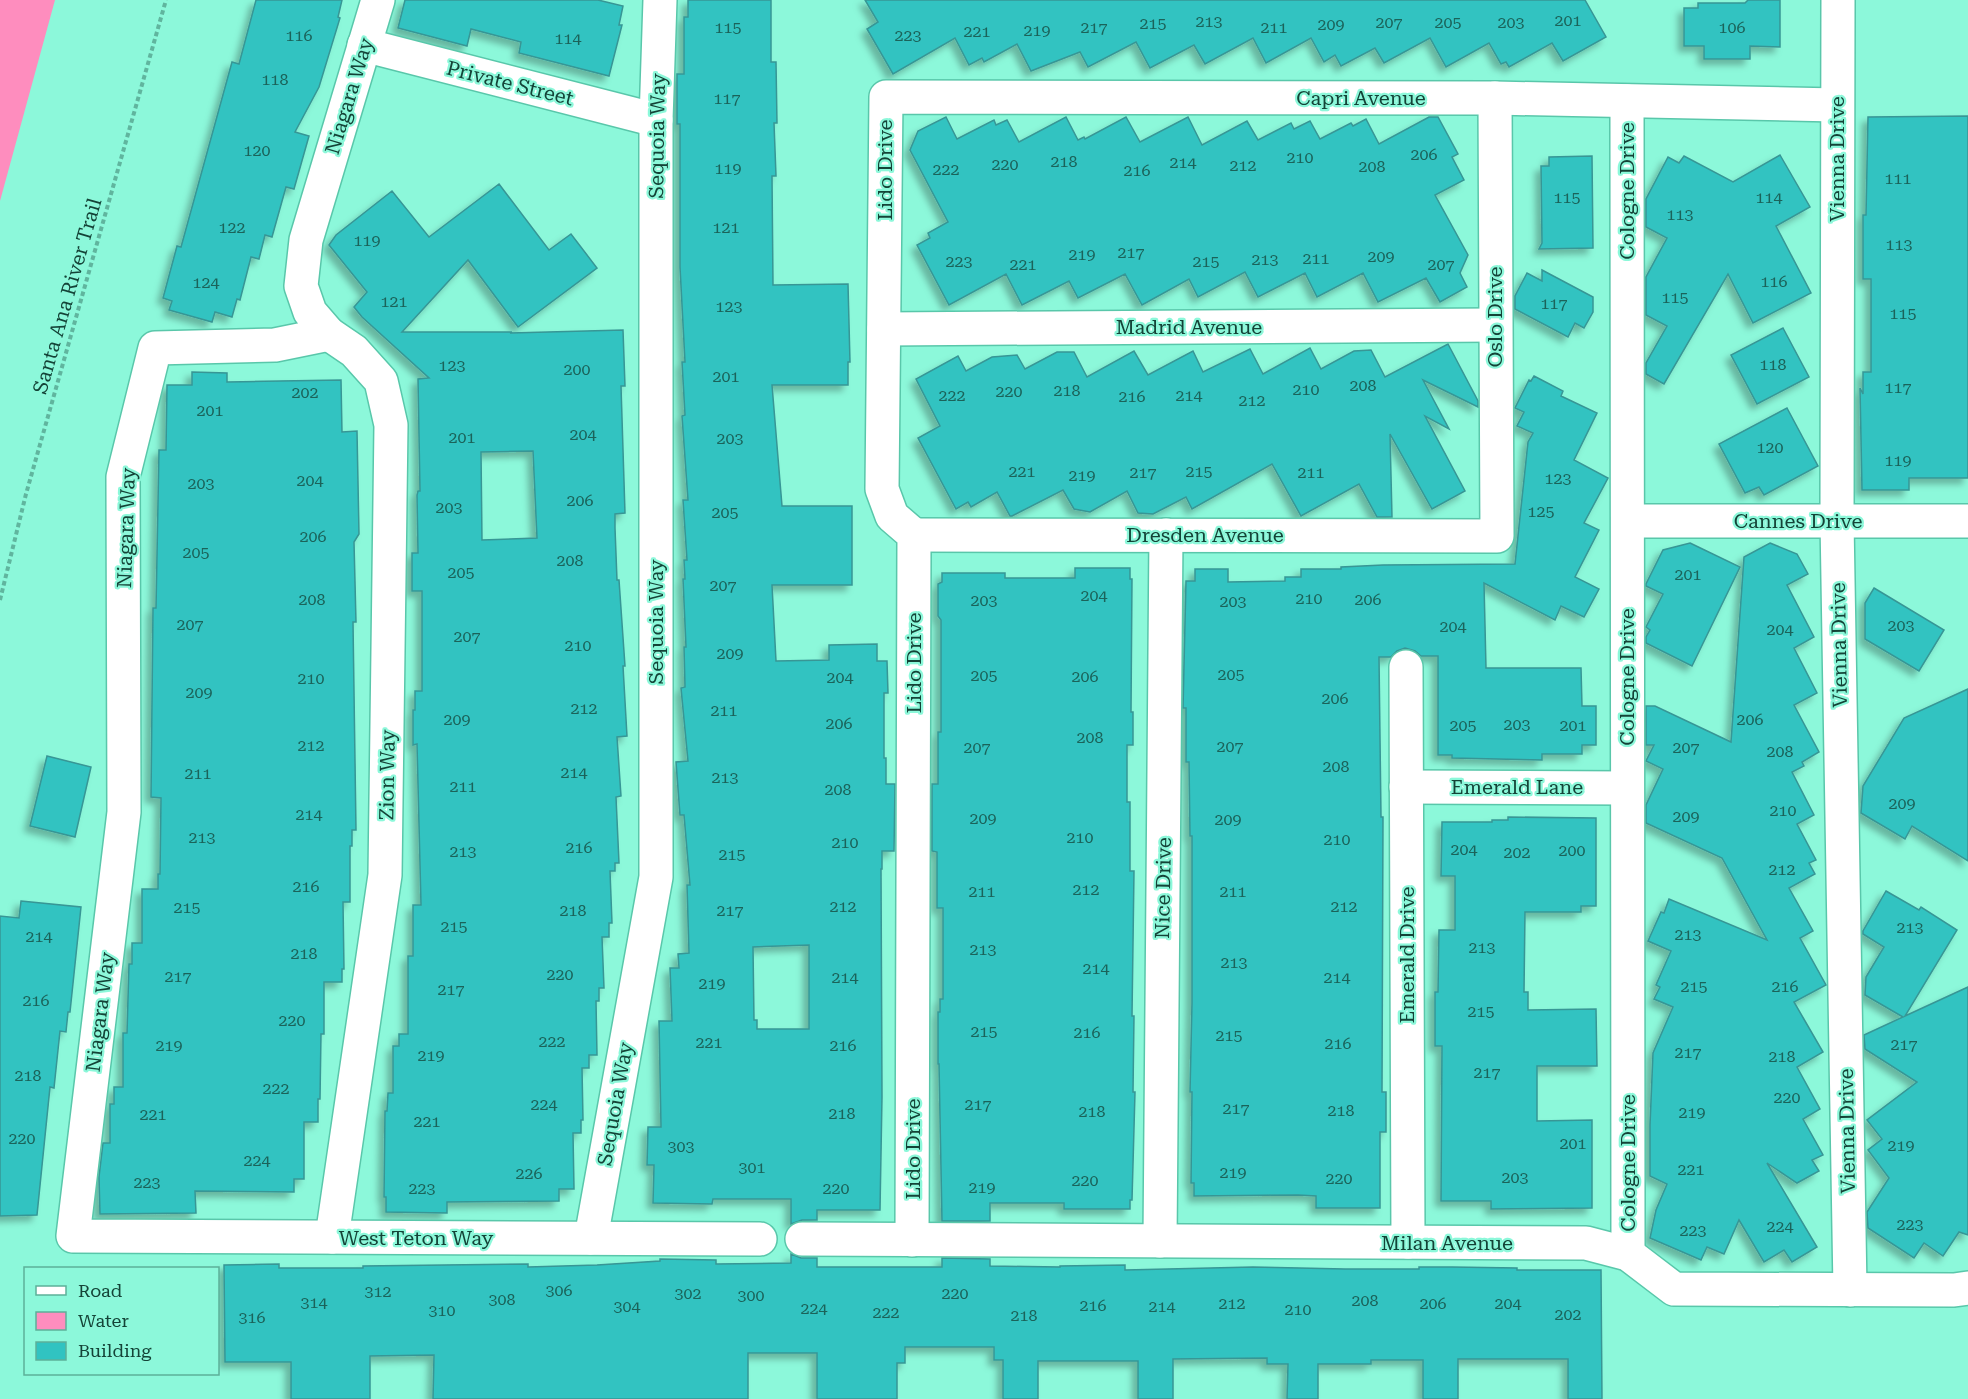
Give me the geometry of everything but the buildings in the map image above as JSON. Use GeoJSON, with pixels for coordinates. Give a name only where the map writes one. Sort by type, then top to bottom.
{"type":"FeatureCollection","features":[{"type":"Feature","properties":{"kind":"street","name":"Niagara Way"},"geometry":{"type":"LineString","coordinates":[[73,1236],[124,812],[123,477],[155,348],[275,345],[329,334],[310,312],[301,286],[306,240],[378,0]]}},
{"type":"Feature","properties":{"kind":"street","name":"Sequoia Way"},"geometry":{"type":"LineString","coordinates":[[591,1238],[657,878],[656,120],[660,0]]}},
{"type":"Feature","properties":{"kind":"street","name":"Vienna Drive"},"geometry":{"type":"LineString","coordinates":[[1838,0],[1837,521],[1850,1290]]}},
{"type":"Feature","properties":{"kind":"street","name":"Private Street"},"geometry":{"type":"LineString","coordinates":[[364,45],[656,120]]}},
{"type":"Feature","properties":{"kind":"street","name":"Capri Avenue"},"geometry":{"type":"LineString","coordinates":[[886,97],[1495,98],[1837,105]]}},
{"type":"Feature","properties":{"kind":"street","name":"Lido Drive"},"geometry":{"type":"LineString","coordinates":[[886,97],[882,489],[892,516],[914,535],[912,1240]]}},
{"type":"Feature","properties":{"kind":"street","name":"Oslo Drive"},"geometry":{"type":"LineString","coordinates":[[1495,98],[1497,536]]}},
{"type":"Feature","properties":{"kind":"street","name":"Cologne Drive"},"geometry":{"type":"LineString","coordinates":[[1627,101],[1628,1254]]}},
{"type":"Feature","properties":{"kind":"street","name":"Madrid Avenue"},"geometry":{"type":"LineString","coordinates":[[884,329],[1495,325]]}},
{"type":"Feature","properties":{"kind":"street","name":"Zion Way"},"geometry":{"type":"LineString","coordinates":[[329,334],[354,351],[381,381],[391,425],[386,875],[332,1237]]}},
{"type":"Feature","properties":{"kind":"street","name":"Cannes Drive"},"geometry":{"type":"LineString","coordinates":[[1628,521],[1968,521]]}},
{"type":"Feature","properties":{"kind":"street","name":"Dresden Avenue"},"geometry":{"type":"LineString","coordinates":[[914,535],[1497,536]]}},
{"type":"Feature","properties":{"kind":"street","name":"Nice Drive"},"geometry":{"type":"LineString","coordinates":[[1160,1241],[1166,535]]}},
{"type":"Feature","properties":{"kind":"street","name":"Emerald Drive"},"geometry":{"type":"LineString","coordinates":[[1406,667],[1408,1242]]}},
{"type":"Feature","properties":{"kind":"street","name":"Emerald Lane"},"geometry":{"type":"LineString","coordinates":[[1407,787],[1627,788]]}},
{"type":"Feature","properties":{"kind":"street","name":"West Teton Way"},"geometry":{"type":"LineString","coordinates":[[73,1236],[760,1239]]}},
{"type":"Feature","properties":{"kind":"street"},"geometry":{"type":"LineString","coordinates":[[802,1239],[912,1240]]}},
{"type":"Feature","properties":{"kind":"street","name":"Milan Avenue"},"geometry":{"type":"LineString","coordinates":[[912,1240],[1586,1243],[1628,1254],[1674,1289],[1968,1288]]}},
{"type":"Feature","properties":{"kind":"path","name":"Santa Ana River Trail"},"geometry":{"type":"LineString","coordinates":[[0,600],[26,494],[166,0]]}},
{"type":"Feature","properties":{"kind":"water"},"geometry":{"type":"Polygon","coordinates":[[[0,0],[55,0],[0,201],[0,0]]]}}]}
